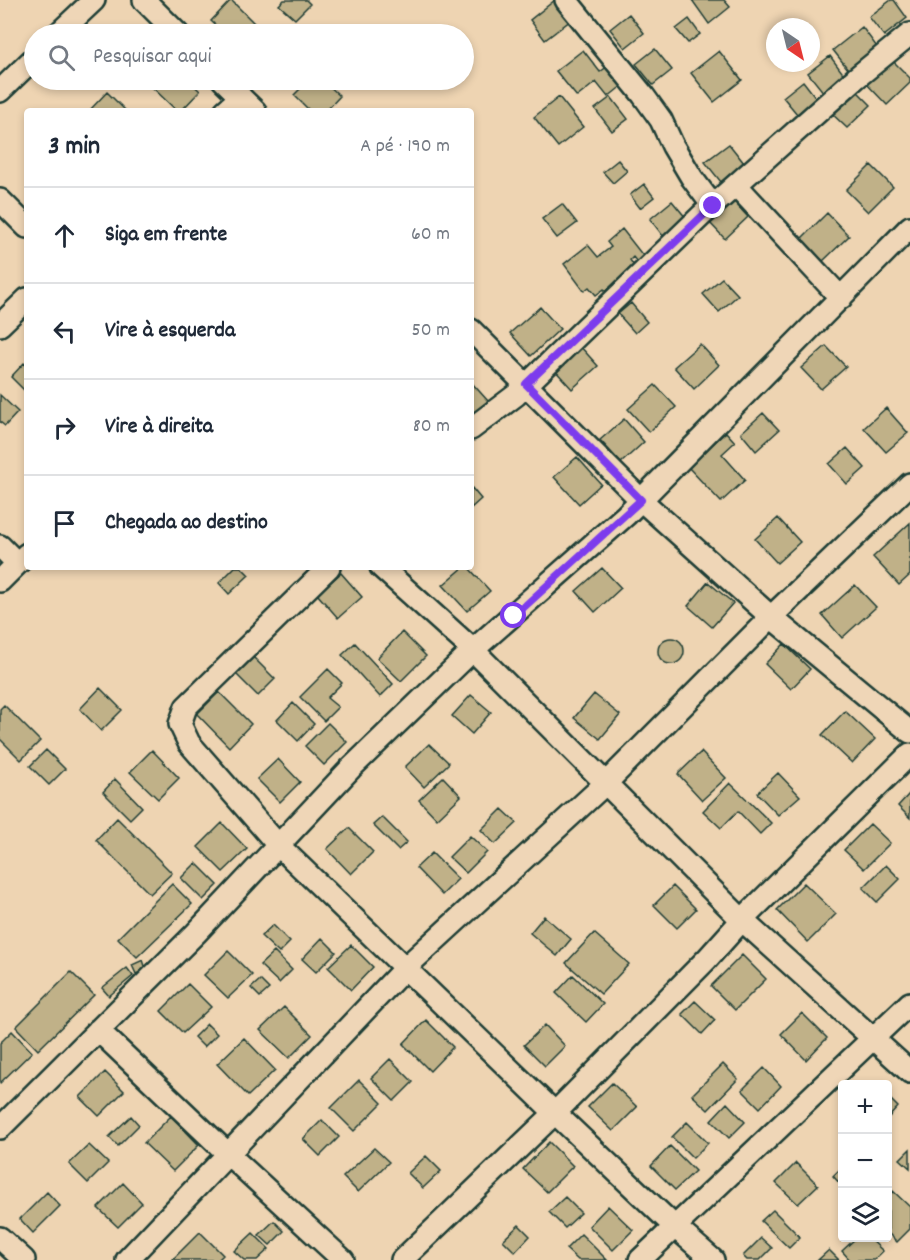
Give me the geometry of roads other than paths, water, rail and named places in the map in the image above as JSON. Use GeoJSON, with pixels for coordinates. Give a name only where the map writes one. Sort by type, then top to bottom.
{"type":"FeatureCollection","features":[{"type":"Feature","properties":{"kind":"street"},"geometry":{"type":"LineString","coordinates":[[69,24],[94,0]]}},
{"type":"Feature","properties":{"kind":"street"},"geometry":{"type":"LineString","coordinates":[[144,0],[168,24]]}},
{"type":"Feature","properties":{"kind":"street"},"geometry":{"type":"LineString","coordinates":[[566,0],[661,120],[673,146],[713,206]]}},
{"type":"Feature","properties":{"kind":"street"},"geometry":{"type":"LineString","coordinates":[[474,427],[526,384],[736,185],[856,78],[910,34]]}},
{"type":"Feature","properties":{"kind":"street"},"geometry":{"type":"LineString","coordinates":[[0,91],[24,68]]}},
{"type":"Feature","properties":{"kind":"street"},"geometry":{"type":"LineString","coordinates":[[230,90],[240,106]]}},
{"type":"Feature","properties":{"kind":"street"},"geometry":{"type":"LineString","coordinates":[[736,185],[841,298]]}},
{"type":"Feature","properties":{"kind":"street"},"geometry":{"type":"LineString","coordinates":[[0,200],[24,224]]}},
{"type":"Feature","properties":{"kind":"street"},"geometry":{"type":"LineString","coordinates":[[0,1128],[196,933],[351,768],[473,650],[641,500],[910,227]]}},
{"type":"Feature","properties":{"kind":"street"},"geometry":{"type":"LineString","coordinates":[[0,325],[24,302]]}},
{"type":"Feature","properties":{"kind":"street"},"geometry":{"type":"LineString","coordinates":[[474,333],[641,500],[771,617],[910,732]]}},
{"type":"Feature","properties":{"kind":"street"},"geometry":{"type":"LineString","coordinates":[[127,1260],[405,968],[606,783],[771,617],[910,484]]}},
{"type":"Feature","properties":{"kind":"street"},"geometry":{"type":"LineString","coordinates":[[0,546],[22,558],[0,581]]}},
{"type":"Feature","properties":{"kind":"street"},"geometry":{"type":"LineString","coordinates":[[326,570],[186,707],[180,724],[189,743],[278,845],[555,1113],[713,1260]]}},
{"type":"Feature","properties":{"kind":"street"},"geometry":{"type":"LineString","coordinates":[[384,570],[473,650],[742,920],[910,1072]]}},
{"type":"Feature","properties":{"kind":"street"},"geometry":{"type":"LineString","coordinates":[[402,1260],[555,1113],[707,959],[742,920],[910,754]]}},
{"type":"Feature","properties":{"kind":"street"},"geometry":{"type":"LineString","coordinates":[[640,1260],[910,1003]]}},
{"type":"Feature","properties":{"kind":"street"},"geometry":{"type":"LineString","coordinates":[[99,1030],[228,1154],[344,1260]]}},
{"type":"Feature","properties":{"kind":"street"},"geometry":{"type":"LineString","coordinates":[[0,1238],[24,1260]]}}]}
